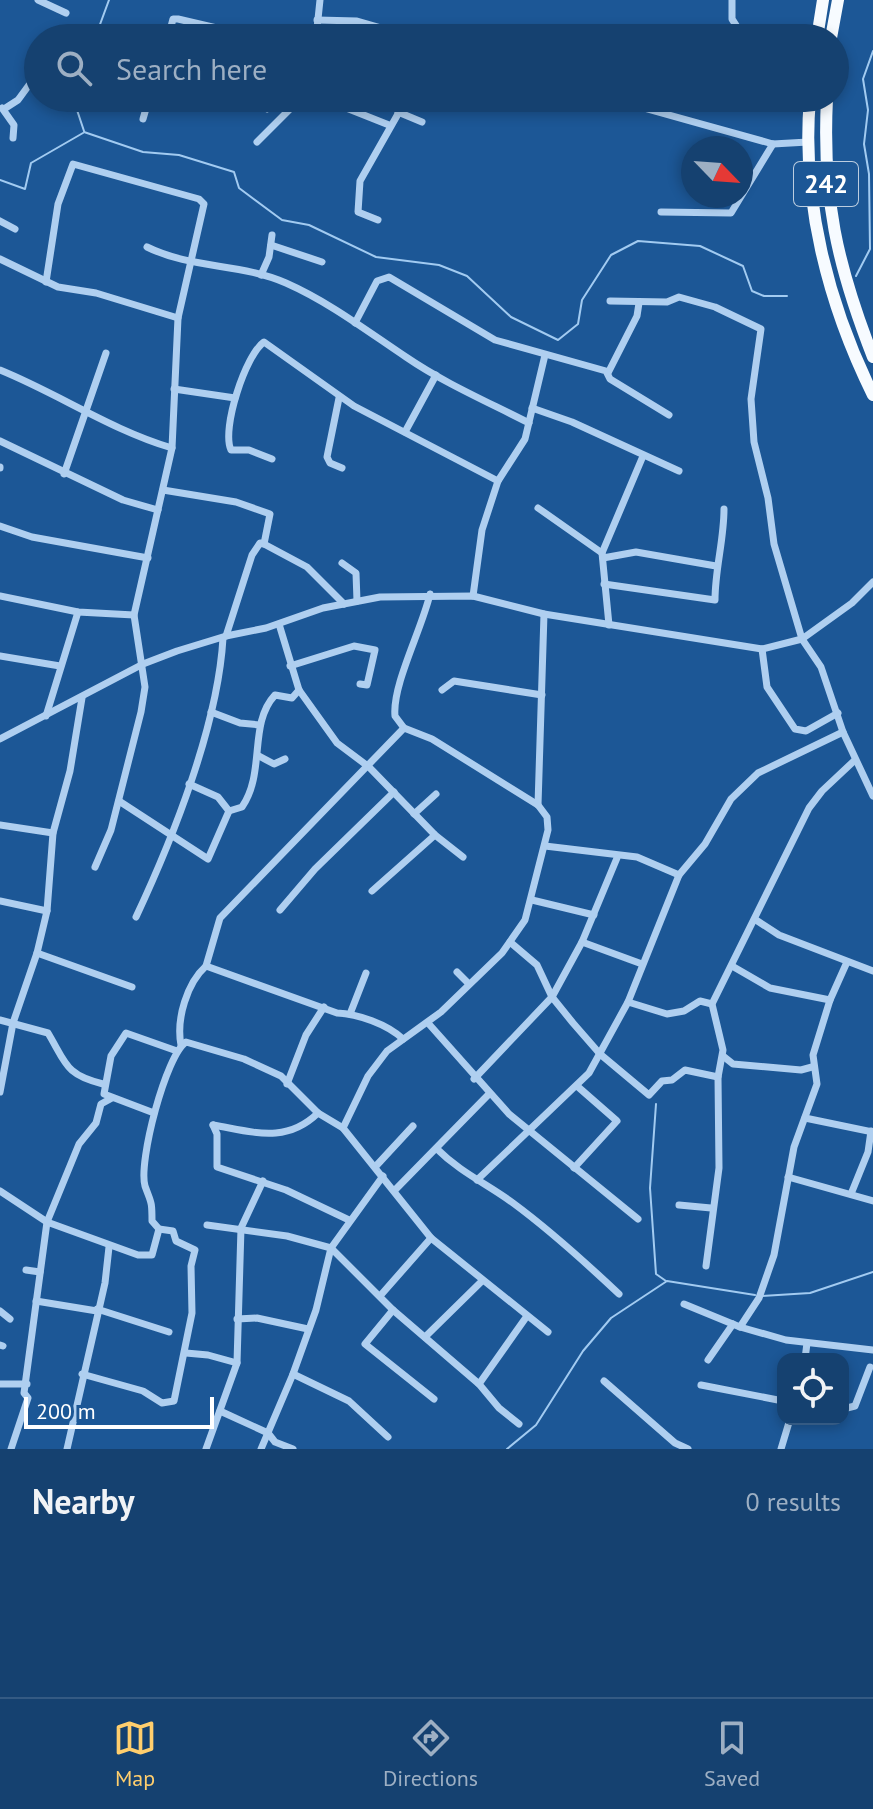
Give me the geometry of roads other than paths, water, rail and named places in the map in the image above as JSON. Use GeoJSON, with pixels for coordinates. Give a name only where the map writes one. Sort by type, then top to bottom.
{"type":"FeatureCollection","features":[{"type":"Feature","properties":{"kind":"main road"},"geometry":{"type":"LineString","coordinates":[[819,24],[823,0]]}},
{"type":"Feature","properties":{"kind":"main road"},"geometry":{"type":"LineString","coordinates":[[834,24],[838,0]]}},
{"type":"Feature","properties":{"kind":"main road"},"geometry":{"type":"LineString","coordinates":[[809,112],[808,142],[814,216],[824,262],[873,395]]}},
{"type":"Feature","properties":{"kind":"main road","name":"242"},"geometry":{"type":"LineString","coordinates":[[827,112],[826,183],[842,269],[873,357]]}},
{"type":"Feature","properties":{"kind":"street"},"geometry":{"type":"LineString","coordinates":[[38,0],[66,13]]}},
{"type":"Feature","properties":{"kind":"street"},"geometry":{"type":"LineString","coordinates":[[317,24],[320,0]]}},
{"type":"Feature","properties":{"kind":"street"},"geometry":{"type":"LineString","coordinates":[[732,0],[732,19],[735,24]]}},
{"type":"Feature","properties":{"kind":"street"},"geometry":{"type":"LineString","coordinates":[[172,24],[173,19],[178,19],[198,24]]}},
{"type":"Feature","properties":{"kind":"street"},"geometry":{"type":"LineString","coordinates":[[317,20],[367,24]]}},
{"type":"Feature","properties":{"kind":"street"},"geometry":{"type":"LineString","coordinates":[[13,138],[14,125],[2,108],[18,100],[24,92]]}},
{"type":"Feature","properties":{"kind":"street"},"geometry":{"type":"LineString","coordinates":[[143,119],[145,112]]}},
{"type":"Feature","properties":{"kind":"street"},"geometry":{"type":"LineString","coordinates":[[257,142],[286,112]]}},
{"type":"Feature","properties":{"kind":"street"},"geometry":{"type":"LineString","coordinates":[[356,112],[389,125]]}},
{"type":"Feature","properties":{"kind":"street"},"geometry":{"type":"LineString","coordinates":[[378,220],[358,212],[360,181],[398,112],[422,122]]}},
{"type":"Feature","properties":{"kind":"street"},"geometry":{"type":"LineString","coordinates":[[658,112],[773,144],[808,142]]}},
{"type":"Feature","properties":{"kind":"street"},"geometry":{"type":"LineString","coordinates":[[661,212],[731,213],[773,144]]}},
{"type":"Feature","properties":{"kind":"street"},"geometry":{"type":"LineString","coordinates":[[46,282],[58,204],[73,164],[199,199],[205,211],[178,318],[172,448],[134,615],[143,664],[141,712],[111,830],[95,867]]}},
{"type":"Feature","properties":{"kind":"street"},"geometry":{"type":"LineString","coordinates":[[0,221],[15,229]]}},
{"type":"Feature","properties":{"kind":"street"},"geometry":{"type":"LineString","coordinates":[[261,275],[271,240],[322,262]]}},
{"type":"Feature","properties":{"kind":"street"},"geometry":{"type":"LineString","coordinates":[[147,247],[172,260],[193,260],[261,275],[307,293],[436,375],[529,423]]}},
{"type":"Feature","properties":{"kind":"street"},"geometry":{"type":"LineString","coordinates":[[0,259],[46,282],[178,318]]}},
{"type":"Feature","properties":{"kind":"street"},"geometry":{"type":"LineString","coordinates":[[355,323],[377,281],[389,277],[495,340],[545,355],[583,362],[608,373]]}},
{"type":"Feature","properties":{"kind":"street"},"geometry":{"type":"LineString","coordinates":[[610,301],[667,302],[679,297],[715,307],[761,329],[751,399],[754,442],[768,498],[774,544],[802,639],[821,667],[843,732],[873,796]]}},
{"type":"Feature","properties":{"kind":"street"},"geometry":{"type":"LineString","coordinates":[[639,303],[637,316],[608,373],[610,379],[669,415]]}},
{"type":"Feature","properties":{"kind":"street"},"geometry":{"type":"LineString","coordinates":[[272,459],[249,450],[231,450],[228,428],[235,398],[259,345],[264,342],[339,398],[498,481]]}},
{"type":"Feature","properties":{"kind":"street"},"geometry":{"type":"LineString","coordinates":[[64,474],[106,353]]}},
{"type":"Feature","properties":{"kind":"street"},"geometry":{"type":"LineString","coordinates":[[473,596],[482,530],[498,481],[517,454],[529,423],[545,355]]}},
{"type":"Feature","properties":{"kind":"street"},"geometry":{"type":"LineString","coordinates":[[0,370],[52,391],[115,429],[172,448]]}},
{"type":"Feature","properties":{"kind":"street"},"geometry":{"type":"LineString","coordinates":[[405,432],[436,375]]}},
{"type":"Feature","properties":{"kind":"street"},"geometry":{"type":"LineString","coordinates":[[174,389],[235,398]]}},
{"type":"Feature","properties":{"kind":"street"},"geometry":{"type":"LineString","coordinates":[[339,398],[327,457],[330,463],[342,468]]}},
{"type":"Feature","properties":{"kind":"street"},"geometry":{"type":"LineString","coordinates":[[532,408],[572,422],[679,471]]}},
{"type":"Feature","properties":{"kind":"street"},"geometry":{"type":"LineString","coordinates":[[0,441],[123,500],[158,510]]}},
{"type":"Feature","properties":{"kind":"street"},"geometry":{"type":"LineString","coordinates":[[609,625],[602,556],[643,456]]}},
{"type":"Feature","properties":{"kind":"street"},"geometry":{"type":"LineString","coordinates":[[163,490],[236,502],[268,512],[270,525],[264,544]]}},
{"type":"Feature","properties":{"kind":"street"},"geometry":{"type":"LineString","coordinates":[[538,508],[602,556],[636,552],[716,566]]}},
{"type":"Feature","properties":{"kind":"street"},"geometry":{"type":"LineString","coordinates":[[604,584],[715,600],[716,566],[724,539],[724,509]]}},
{"type":"Feature","properties":{"kind":"street"},"geometry":{"type":"LineString","coordinates":[[0,526],[32,537],[148,558]]}},
{"type":"Feature","properties":{"kind":"street"},"geometry":{"type":"LineString","coordinates":[[136,917],[189,784],[219,684],[224,637],[252,555],[260,543],[307,567],[344,604]]}},
{"type":"Feature","properties":{"kind":"street"},"geometry":{"type":"LineString","coordinates":[[342,563],[356,573],[357,601]]}},
{"type":"Feature","properties":{"kind":"street"},"geometry":{"type":"LineString","coordinates":[[0,739],[143,664],[224,637],[357,601],[430,594],[473,596],[544,614],[762,649],[802,639],[852,603],[873,582]]}},
{"type":"Feature","properties":{"kind":"street"},"geometry":{"type":"LineString","coordinates":[[343,1128],[368,1076],[387,1051],[428,1023],[510,942],[525,920],[545,846],[548,823],[538,805],[432,739],[404,728],[395,716],[394,706],[430,594]]}},
{"type":"Feature","properties":{"kind":"street"},"geometry":{"type":"LineString","coordinates":[[0,596],[78,612],[134,615]]}},
{"type":"Feature","properties":{"kind":"street"},"geometry":{"type":"LineString","coordinates":[[46,716],[78,612]]}},
{"type":"Feature","properties":{"kind":"street"},"geometry":{"type":"LineString","coordinates":[[538,805],[544,614]]}},
{"type":"Feature","properties":{"kind":"street"},"geometry":{"type":"LineString","coordinates":[[279,624],[299,690],[337,743],[369,767],[435,835],[463,857]]}},
{"type":"Feature","properties":{"kind":"street"},"geometry":{"type":"LineString","coordinates":[[290,666],[354,646],[375,650],[367,685],[360,684]]}},
{"type":"Feature","properties":{"kind":"street"},"geometry":{"type":"LineString","coordinates":[[762,649],[767,687],[795,729],[806,731],[838,713]]}},
{"type":"Feature","properties":{"kind":"street"},"geometry":{"type":"LineString","coordinates":[[0,656],[60,666]]}},
{"type":"Feature","properties":{"kind":"street"},"geometry":{"type":"LineString","coordinates":[[442,690],[454,681],[542,695]]}},
{"type":"Feature","properties":{"kind":"street"},"geometry":{"type":"LineString","coordinates":[[119,801],[208,859],[229,811],[242,807],[254,789],[260,725],[273,696],[292,698],[299,690]]}},
{"type":"Feature","properties":{"kind":"street"},"geometry":{"type":"LineString","coordinates":[[0,1092],[13,1023],[37,953],[47,911],[53,833],[70,771],[82,698]]}},
{"type":"Feature","properties":{"kind":"street"},"geometry":{"type":"LineString","coordinates":[[211,712],[240,723],[260,725]]}},
{"type":"Feature","properties":{"kind":"street"},"geometry":{"type":"LineString","coordinates":[[82,1374],[143,1391],[169,1405],[174,1401],[192,1313],[191,1266],[195,1250],[176,1241],[173,1231],[159,1229],[152,1221],[152,1197],[145,1187],[148,1141],[154,1113],[179,1048],[179,1033],[192,979],[206,966],[220,918],[404,728]]}},
{"type":"Feature","properties":{"kind":"street"},"geometry":{"type":"LineString","coordinates":[[477,1180],[577,1086],[600,1054],[628,1002],[679,875],[744,785],[793,754],[843,732]]}},
{"type":"Feature","properties":{"kind":"street"},"geometry":{"type":"LineString","coordinates":[[259,756],[274,764],[285,759]]}},
{"type":"Feature","properties":{"kind":"street"},"geometry":{"type":"LineString","coordinates":[[706,1266],[711,1208],[719,1168],[718,1077],[723,1056],[720,1028],[712,1004],[809,808],[855,760]]}},
{"type":"Feature","properties":{"kind":"street"},"geometry":{"type":"LineString","coordinates":[[189,784],[218,797],[229,811]]}},
{"type":"Feature","properties":{"kind":"street"},"geometry":{"type":"LineString","coordinates":[[280,910],[315,869],[394,792]]}},
{"type":"Feature","properties":{"kind":"street"},"geometry":{"type":"LineString","coordinates":[[414,814],[436,794]]}},
{"type":"Feature","properties":{"kind":"street"},"geometry":{"type":"LineString","coordinates":[[0,825],[53,833]]}},
{"type":"Feature","properties":{"kind":"street"},"geometry":{"type":"LineString","coordinates":[[372,891],[435,835]]}},
{"type":"Feature","properties":{"kind":"street"},"geometry":{"type":"LineString","coordinates":[[545,846],[617,858],[637,857],[679,875]]}},
{"type":"Feature","properties":{"kind":"street"},"geometry":{"type":"LineString","coordinates":[[474,1079],[552,997],[582,942],[617,858]]}},
{"type":"Feature","properties":{"kind":"street"},"geometry":{"type":"LineString","coordinates":[[532,900],[594,915]]}},
{"type":"Feature","properties":{"kind":"street"},"geometry":{"type":"LineString","coordinates":[[0,901],[47,911]]}},
{"type":"Feature","properties":{"kind":"street"},"geometry":{"type":"LineString","coordinates":[[756,920],[779,935],[873,971]]}},
{"type":"Feature","properties":{"kind":"street"},"geometry":{"type":"LineString","coordinates":[[510,942],[537,965],[552,997],[600,1054],[649,1095],[662,1081],[672,1080],[685,1070],[718,1077]]}},
{"type":"Feature","properties":{"kind":"street"},"geometry":{"type":"LineString","coordinates":[[582,942],[642,964]]}},
{"type":"Feature","properties":{"kind":"street"},"geometry":{"type":"LineString","coordinates":[[37,953],[132,987]]}},
{"type":"Feature","properties":{"kind":"street"},"geometry":{"type":"LineString","coordinates":[[708,1360],[760,1294],[774,1255],[788,1177],[817,1084],[812,1067],[830,1000],[847,962]]}},
{"type":"Feature","properties":{"kind":"street"},"geometry":{"type":"LineString","coordinates":[[206,966],[350,1014],[394,1031],[403,1039]]}},
{"type":"Feature","properties":{"kind":"street"},"geometry":{"type":"LineString","coordinates":[[732,966],[770,988],[830,1000]]}},
{"type":"Feature","properties":{"kind":"street"},"geometry":{"type":"LineString","coordinates":[[457,972],[468,983]]}},
{"type":"Feature","properties":{"kind":"street"},"geometry":{"type":"LineString","coordinates":[[350,1014],[366,973]]}},
{"type":"Feature","properties":{"kind":"street"},"geometry":{"type":"LineString","coordinates":[[628,1002],[667,1014],[684,1011],[700,1001],[712,1004]]}},
{"type":"Feature","properties":{"kind":"street"},"geometry":{"type":"LineString","coordinates":[[287,1084],[306,1035],[324,1007]]}},
{"type":"Feature","properties":{"kind":"street"},"geometry":{"type":"LineString","coordinates":[[0,1020],[48,1033],[54,1051],[81,1079],[103,1084]]}},
{"type":"Feature","properties":{"kind":"street"},"geometry":{"type":"LineString","coordinates":[[428,1023],[488,1095],[638,1219]]}},
{"type":"Feature","properties":{"kind":"street"},"geometry":{"type":"LineString","coordinates":[[154,1113],[104,1094],[103,1084],[111,1056],[126,1033],[179,1048],[191,1041],[244,1059],[281,1076],[318,1113],[343,1128],[431,1238],[548,1332]]}},
{"type":"Feature","properties":{"kind":"street"},"geometry":{"type":"LineString","coordinates":[[723,1056],[733,1064],[801,1070],[812,1067]]}},
{"type":"Feature","properties":{"kind":"street"},"geometry":{"type":"LineString","coordinates":[[574,1168],[617,1121],[577,1086]]}},
{"type":"Feature","properties":{"kind":"street"},"geometry":{"type":"LineString","coordinates":[[395,1190],[488,1095]]}},
{"type":"Feature","properties":{"kind":"street"},"geometry":{"type":"LineString","coordinates":[[11,1449],[28,1398],[24,1393],[27,1384],[26,1359],[47,1222],[79,1144],[88,1128],[96,1123],[101,1104],[112,1098]]}},
{"type":"Feature","properties":{"kind":"street"},"geometry":{"type":"LineString","coordinates":[[318,1113],[297,1131],[260,1133],[213,1125],[217,1134],[217,1167],[263,1181],[349,1220]]}},
{"type":"Feature","properties":{"kind":"street"},"geometry":{"type":"LineString","coordinates":[[805,1118],[872,1131],[868,1152],[851,1194]]}},
{"type":"Feature","properties":{"kind":"street"},"geometry":{"type":"LineString","coordinates":[[376,1166],[413,1126]]}},
{"type":"Feature","properties":{"kind":"street"},"geometry":{"type":"LineString","coordinates":[[437,1149],[467,1176],[532,1218],[619,1294]]}},
{"type":"Feature","properties":{"kind":"street"},"geometry":{"type":"LineString","coordinates":[[261,1449],[293,1374],[331,1248],[383,1176]]}},
{"type":"Feature","properties":{"kind":"street"},"geometry":{"type":"LineString","coordinates":[[788,1177],[873,1201]]}},
{"type":"Feature","properties":{"kind":"street"},"geometry":{"type":"LineString","coordinates":[[206,1449],[237,1363],[241,1228],[263,1181]]}},
{"type":"Feature","properties":{"kind":"street"},"geometry":{"type":"LineString","coordinates":[[0,1191],[47,1222],[109,1247],[152,1255],[159,1229]]}},
{"type":"Feature","properties":{"kind":"street"},"geometry":{"type":"LineString","coordinates":[[679,1205],[711,1208]]}},
{"type":"Feature","properties":{"kind":"street"},"geometry":{"type":"LineString","coordinates":[[207,1225],[287,1236],[331,1248],[393,1310],[479,1384],[519,1424]]}},
{"type":"Feature","properties":{"kind":"street"},"geometry":{"type":"LineString","coordinates":[[380,1296],[431,1238]]}},
{"type":"Feature","properties":{"kind":"street"},"geometry":{"type":"LineString","coordinates":[[67,1449],[109,1247]]}},
{"type":"Feature","properties":{"kind":"street"},"geometry":{"type":"LineString","coordinates":[[26,1270],[40,1272]]}},
{"type":"Feature","properties":{"kind":"street"},"geometry":{"type":"LineString","coordinates":[[425,1337],[482,1281]]}},
{"type":"Feature","properties":{"kind":"street"},"geometry":{"type":"LineString","coordinates":[[36,1301],[97,1310],[169,1332]]}},
{"type":"Feature","properties":{"kind":"street"},"geometry":{"type":"LineString","coordinates":[[684,1304],[736,1325],[807,1343],[873,1349],[871,1368],[855,1406],[849,1408]]}},
{"type":"Feature","properties":{"kind":"street"},"geometry":{"type":"LineString","coordinates":[[393,1310],[365,1344],[434,1399]]}},
{"type":"Feature","properties":{"kind":"street"},"geometry":{"type":"LineString","coordinates":[[0,1311],[10,1319]]}},
{"type":"Feature","properties":{"kind":"street"},"geometry":{"type":"LineString","coordinates":[[479,1384],[527,1316]]}},
{"type":"Feature","properties":{"kind":"street"},"geometry":{"type":"LineString","coordinates":[[237,1319],[257,1318],[308,1329]]}},
{"type":"Feature","properties":{"kind":"street"},"geometry":{"type":"LineString","coordinates":[[806,1353],[807,1343]]}},
{"type":"Feature","properties":{"kind":"street"},"geometry":{"type":"LineString","coordinates":[[186,1353],[237,1363]]}},
{"type":"Feature","properties":{"kind":"street"},"geometry":{"type":"LineString","coordinates":[[293,1374],[349,1401],[388,1437]]}},
{"type":"Feature","properties":{"kind":"street"},"geometry":{"type":"LineString","coordinates":[[604,1381],[672,1446],[688,1449]]}},
{"type":"Feature","properties":{"kind":"street"},"geometry":{"type":"LineString","coordinates":[[0,1384],[27,1384]]}},
{"type":"Feature","properties":{"kind":"street"},"geometry":{"type":"LineString","coordinates":[[701,1385],[777,1401]]}},
{"type":"Feature","properties":{"kind":"street"},"geometry":{"type":"LineString","coordinates":[[220,1411],[268,1433],[275,1442],[293,1449]]}},
{"type":"Feature","properties":{"kind":"street"},"geometry":{"type":"LineString","coordinates":[[781,1449],[788,1425]]}},
{"type":"Feature","properties":{"kind":"waterway"},"geometry":{"type":"LineString","coordinates":[[100,24],[109,0]]}},
{"type":"Feature","properties":{"kind":"waterway"},"geometry":{"type":"LineString","coordinates":[[856,276],[870,249],[869,174],[864,144],[868,110],[863,79],[873,51]]}},
{"type":"Feature","properties":{"kind":"waterway"},"geometry":{"type":"LineString","coordinates":[[78,112],[84,131]]}},
{"type":"Feature","properties":{"kind":"waterway"},"geometry":{"type":"LineString","coordinates":[[84,132],[143,152],[179,155],[234,172],[239,188],[282,220],[309,225],[376,257],[439,265],[467,276],[511,317],[558,340],[578,324],[582,300],[611,255],[638,241],[700,246],[743,266],[752,291],[764,296],[787,296]]}},
{"type":"Feature","properties":{"kind":"waterway"},"geometry":{"type":"LineString","coordinates":[[0,180],[25,189],[31,163],[83,133]]}},
{"type":"Feature","properties":{"kind":"waterway"},"geometry":{"type":"LineString","coordinates":[[656,1104],[650,1188],[656,1274],[666,1281]]}},
{"type":"Feature","properties":{"kind":"waterway"},"geometry":{"type":"LineString","coordinates":[[762,1296],[810,1293],[873,1272]]}},
{"type":"Feature","properties":{"kind":"waterway"},"geometry":{"type":"LineString","coordinates":[[507,1449],[536,1425],[583,1351],[611,1318],[667,1281],[755,1295]]}}]}
